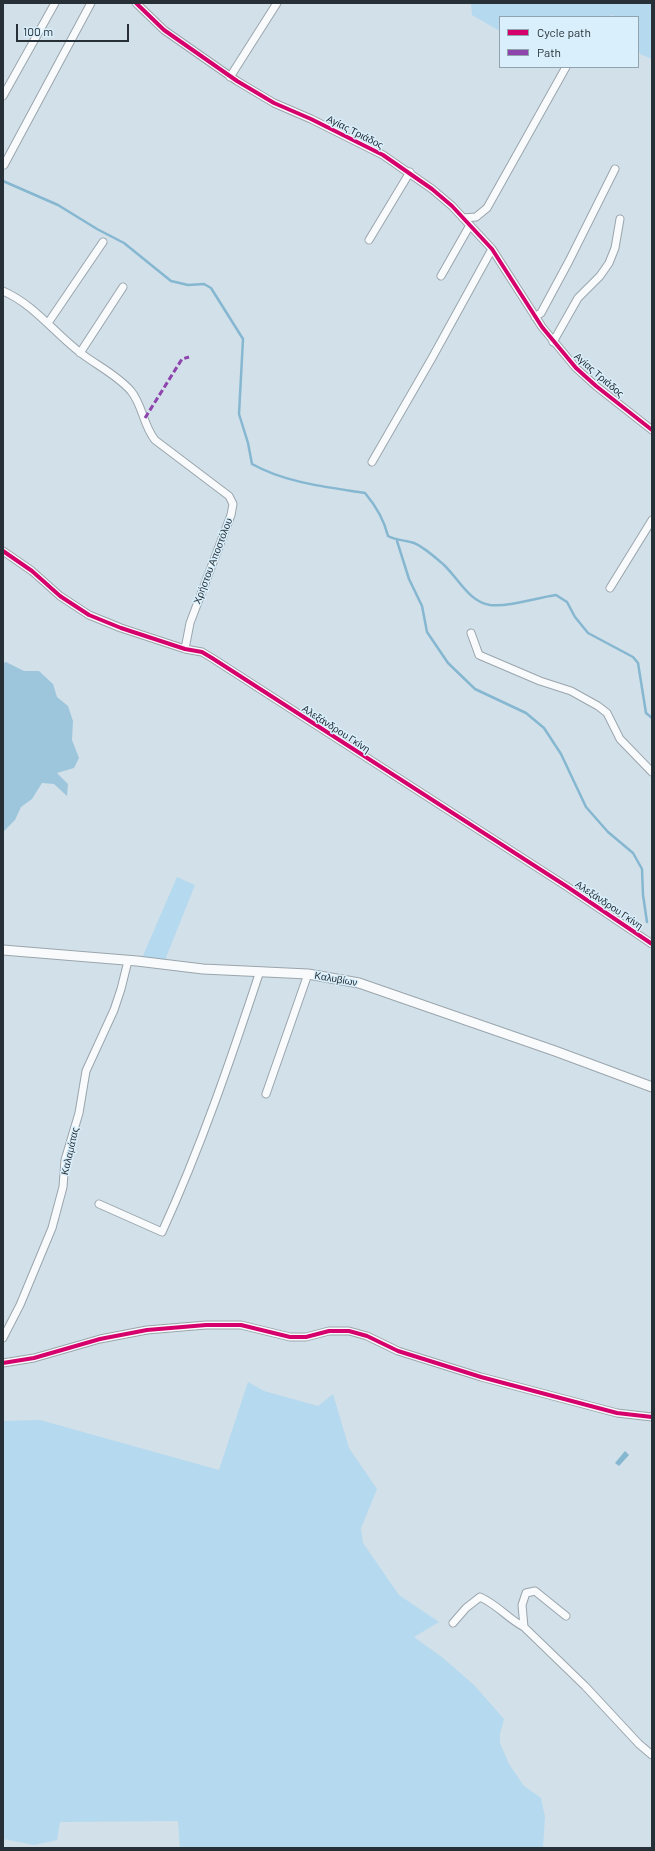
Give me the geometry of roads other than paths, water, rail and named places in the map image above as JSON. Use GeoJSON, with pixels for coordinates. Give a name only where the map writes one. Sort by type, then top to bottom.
{"type":"FeatureCollection","features":[{"type":"Feature","properties":{"kind":"main road","name":"Καλυβίων"},"geometry":{"type":"LineString","coordinates":[[3,950],[203,969],[308,974],[359,983],[555,1051],[652,1087]]}},
{"type":"Feature","properties":{"kind":"street"},"geometry":{"type":"LineString","coordinates":[[3,96],[54,3]]}},
{"type":"Feature","properties":{"kind":"street"},"geometry":{"type":"LineString","coordinates":[[4,165],[91,3]]}},
{"type":"Feature","properties":{"kind":"street","name":"Αγίας Τριάδος"},"geometry":{"type":"LineString","coordinates":[[136,3],[164,30],[230,77],[274,103],[338,132],[383,155],[410,172],[447,202],[492,249],[535,317],[553,342],[576,368],[596,386],[652,430]]}},
{"type":"Feature","properties":{"kind":"street"},"geometry":{"type":"LineString","coordinates":[[230,77],[277,3]]}},
{"type":"Feature","properties":{"kind":"street"},"geometry":{"type":"LineString","coordinates":[[463,218],[476,217],[487,208],[565,68]]}},
{"type":"Feature","properties":{"kind":"street"},"geometry":{"type":"LineString","coordinates":[[535,317],[541,313],[615,169]]}},
{"type":"Feature","properties":{"kind":"street"},"geometry":{"type":"LineString","coordinates":[[369,240],[410,172]]}},
{"type":"Feature","properties":{"kind":"street"},"geometry":{"type":"LineString","coordinates":[[553,342],[578,298],[600,276],[609,263],[615,248],[620,219]]}},
{"type":"Feature","properties":{"kind":"street"},"geometry":{"type":"LineString","coordinates":[[441,276],[470,225]]}},
{"type":"Feature","properties":{"kind":"street"},"geometry":{"type":"LineString","coordinates":[[48,323],[103,242]]}},
{"type":"Feature","properties":{"kind":"street"},"geometry":{"type":"LineString","coordinates":[[372,462],[432,358],[492,249]]}},
{"type":"Feature","properties":{"kind":"street"},"geometry":{"type":"LineString","coordinates":[[80,353],[123,287]]}},
{"type":"Feature","properties":{"kind":"street","name":"Χρήστου Αποστόλου"},"geometry":{"type":"LineString","coordinates":[[3,290],[16,296],[36,311],[80,353],[116,377],[131,391],[139,402],[148,431],[155,440],[229,496],[232,504],[232,515],[190,623],[185,649]]}},
{"type":"Feature","properties":{"kind":"street"},"geometry":{"type":"LineString","coordinates":[[610,588],[652,520]]}},
{"type":"Feature","properties":{"kind":"street","name":"Αλεξάνδρου Γκίνη"},"geometry":{"type":"LineString","coordinates":[[3,550],[32,571],[60,596],[89,615],[121,628],[185,649],[202,652],[212,658],[566,886],[652,944]]}},
{"type":"Feature","properties":{"kind":"street"},"geometry":{"type":"LineString","coordinates":[[471,633],[479,655],[540,681],[571,691],[598,706],[607,714],[612,727],[620,739],[652,772]]}},
{"type":"Feature","properties":{"kind":"street","name":"Καλαμάτας"},"geometry":{"type":"LineString","coordinates":[[3,1338],[20,1305],[52,1228],[63,1187],[65,1160],[79,1113],[86,1071],[114,1010],[128,961]]}},
{"type":"Feature","properties":{"kind":"street"},"geometry":{"type":"LineString","coordinates":[[99,1204],[162,1232],[186,1180],[213,1111],[260,971]]}},
{"type":"Feature","properties":{"kind":"street"},"geometry":{"type":"LineString","coordinates":[[266,1094],[308,974]]}},
{"type":"Feature","properties":{"kind":"street"},"geometry":{"type":"LineString","coordinates":[[3,1363],[34,1358],[100,1339],[147,1330],[206,1325],[241,1325],[290,1337],[306,1337],[328,1331],[349,1331],[367,1336],[398,1351],[488,1378],[617,1413],[652,1417]]}},
{"type":"Feature","properties":{"kind":"street"},"geometry":{"type":"LineString","coordinates":[[524,1627],[522,1605],[526,1593],[535,1591],[566,1616]]}},
{"type":"Feature","properties":{"kind":"street"},"geometry":{"type":"LineString","coordinates":[[453,1623],[466,1608],[480,1597],[494,1603],[511,1620],[524,1627],[585,1686],[639,1744],[652,1755]]}},
{"type":"Feature","properties":{"kind":"waterway"},"geometry":{"type":"LineString","coordinates":[[3,181],[58,205],[97,229],[124,243],[171,281],[188,285],[204,284],[211,288],[243,339],[239,414],[248,443],[252,464],[279,476],[293,480],[365,493],[379,513],[388,536],[414,543],[426,550],[449,570],[464,589],[483,603],[490,605],[506,605],[556,595],[567,602],[575,617],[588,633],[633,657],[638,663],[646,713],[652,718]]}},
{"type":"Feature","properties":{"kind":"waterway"},"geometry":{"type":"LineString","coordinates":[[397,541],[409,579],[422,606],[427,632],[448,663],[475,689],[526,713],[544,728],[561,754],[586,807],[608,832],[633,853],[642,869],[643,895],[647,922]]}}]}
